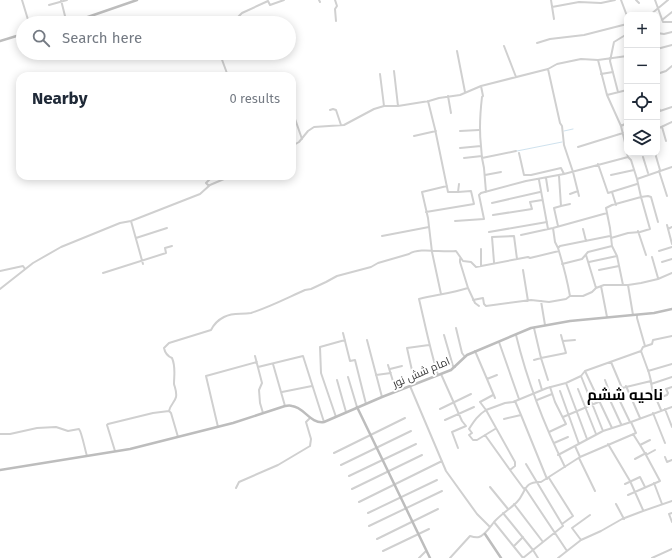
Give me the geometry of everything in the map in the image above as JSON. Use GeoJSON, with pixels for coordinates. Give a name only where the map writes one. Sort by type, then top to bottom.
{"type":"FeatureCollection","features":[{"type":"Feature","properties":{"kind":"street"},"geometry":{"type":"LineString","coordinates":[[22,0],[27,16]]}},
{"type":"Feature","properties":{"kind":"street"},"geometry":{"type":"LineString","coordinates":[[49,5],[67,0]]}},
{"type":"Feature","properties":{"kind":"street"},"geometry":{"type":"LineString","coordinates":[[90,16],[129,1],[137,0]]}},
{"type":"Feature","properties":{"kind":"street"},"geometry":{"type":"LineString","coordinates":[[239,16],[242,13],[268,2],[270,5],[284,0]]}},
{"type":"Feature","properties":{"kind":"street"},"geometry":{"type":"LineString","coordinates":[[335,0],[337,6],[335,10],[336,21]]}},
{"type":"Feature","properties":{"kind":"street"},"geometry":{"type":"LineString","coordinates":[[550,0],[554,19]]}},
{"type":"Feature","properties":{"kind":"street"},"geometry":{"type":"LineString","coordinates":[[552,7],[579,2],[601,3],[615,0]]}},
{"type":"Feature","properties":{"kind":"street"},"geometry":{"type":"LineString","coordinates":[[621,0],[626,12]]}},
{"type":"Feature","properties":{"kind":"street"},"geometry":{"type":"LineString","coordinates":[[636,0],[639,3]]}},
{"type":"Feature","properties":{"kind":"street"},"geometry":{"type":"LineString","coordinates":[[655,0],[664,23],[672,22]]}},
{"type":"Feature","properties":{"kind":"street"},"geometry":{"type":"LineString","coordinates":[[654,12],[668,0]]}},
{"type":"Feature","properties":{"kind":"street"},"geometry":{"type":"LineString","coordinates":[[61,1],[66,16]]}},
{"type":"Feature","properties":{"kind":"street"},"geometry":{"type":"LineString","coordinates":[[662,20],[672,12]]}},
{"type":"Feature","properties":{"kind":"street"},"geometry":{"type":"LineString","coordinates":[[537,43],[550,39],[584,35],[624,25]]}},
{"type":"Feature","properties":{"kind":"street"},"geometry":{"type":"LineString","coordinates":[[660,33],[672,32]]}},
{"type":"Feature","properties":{"kind":"street"},"geometry":{"type":"LineString","coordinates":[[0,41],[16,36]]}},
{"type":"Feature","properties":{"kind":"street"},"geometry":{"type":"LineString","coordinates":[[618,92],[610,59],[614,42],[624,36]]}},
{"type":"Feature","properties":{"kind":"street"},"geometry":{"type":"LineString","coordinates":[[660,48],[672,45]]}},
{"type":"Feature","properties":{"kind":"street"},"geometry":{"type":"LineString","coordinates":[[504,46],[516,77]]}},
{"type":"Feature","properties":{"kind":"street"},"geometry":{"type":"LineString","coordinates":[[458,51],[465,92]]}},
{"type":"Feature","properties":{"kind":"street"},"geometry":{"type":"LineString","coordinates":[[296,144],[314,127],[341,125],[384,106],[398,106],[428,102],[481,86],[548,69],[557,64],[581,59],[598,60],[624,57]]}},
{"type":"Feature","properties":{"kind":"street"},"geometry":{"type":"LineString","coordinates":[[222,60],[227,72]]}},
{"type":"Feature","properties":{"kind":"street"},"geometry":{"type":"LineString","coordinates":[[598,60],[607,95],[621,126],[624,138]]}},
{"type":"Feature","properties":{"kind":"street"},"geometry":{"type":"LineString","coordinates":[[660,73],[672,66]]}},
{"type":"Feature","properties":{"kind":"street"},"geometry":{"type":"LineString","coordinates":[[548,69],[560,123],[562,126],[564,145],[579,196]]}},
{"type":"Feature","properties":{"kind":"street"},"geometry":{"type":"LineString","coordinates":[[394,71],[398,106]]}},
{"type":"Feature","properties":{"kind":"street"},"geometry":{"type":"LineString","coordinates":[[601,74],[613,72]]}},
{"type":"Feature","properties":{"kind":"street"},"geometry":{"type":"LineString","coordinates":[[380,74],[384,106]]}},
{"type":"Feature","properties":{"kind":"street"},"geometry":{"type":"LineString","coordinates":[[481,86],[483,96],[479,115],[479,130],[486,192]]}},
{"type":"Feature","properties":{"kind":"street"},"geometry":{"type":"LineString","coordinates":[[607,95],[624,90]]}},
{"type":"Feature","properties":{"kind":"street"},"geometry":{"type":"LineString","coordinates":[[448,96],[451,113]]}},
{"type":"Feature","properties":{"kind":"street"},"geometry":{"type":"LineString","coordinates":[[426,212],[474,204],[470,191],[449,192],[428,102]]}},
{"type":"Feature","properties":{"kind":"street"},"geometry":{"type":"LineString","coordinates":[[660,110],[672,107]]}},
{"type":"Feature","properties":{"kind":"street"},"geometry":{"type":"LineString","coordinates":[[330,110],[336,110],[341,125]]}},
{"type":"Feature","properties":{"kind":"street"},"geometry":{"type":"LineString","coordinates":[[296,122],[302,139]]}},
{"type":"Feature","properties":{"kind":"street"},"geometry":{"type":"LineString","coordinates":[[666,141],[662,127],[672,122]]}},
{"type":"Feature","properties":{"kind":"street"},"geometry":{"type":"LineString","coordinates":[[460,131],[479,130]]}},
{"type":"Feature","properties":{"kind":"street"},"geometry":{"type":"LineString","coordinates":[[414,136],[436,132]]}},
{"type":"Feature","properties":{"kind":"street"},"geometry":{"type":"LineString","coordinates":[[578,147],[623,133]]}},
{"type":"Feature","properties":{"kind":"street"},"geometry":{"type":"LineString","coordinates":[[460,148],[481,146]]}},
{"type":"Feature","properties":{"kind":"street"},"geometry":{"type":"LineString","coordinates":[[464,158],[516,152]]}},
{"type":"Feature","properties":{"kind":"street"},"geometry":{"type":"LineString","coordinates":[[519,153],[524,175],[532,175],[561,168],[564,174]]}},
{"type":"Feature","properties":{"kind":"street"},"geometry":{"type":"LineString","coordinates":[[656,156],[667,196]]}},
{"type":"Feature","properties":{"kind":"street"},"geometry":{"type":"LineString","coordinates":[[455,221],[484,219],[479,195],[486,192],[526,181],[539,180],[573,172],[628,157],[631,160],[637,179],[637,184],[650,229],[560,246],[558,248]]}},
{"type":"Feature","properties":{"kind":"street"},"geometry":{"type":"LineString","coordinates":[[643,157],[648,174]]}},
{"type":"Feature","properties":{"kind":"street"},"geometry":{"type":"LineString","coordinates":[[598,164],[608,193],[637,184]]}},
{"type":"Feature","properties":{"kind":"street"},"geometry":{"type":"LineString","coordinates":[[637,179],[672,167]]}},
{"type":"Feature","properties":{"kind":"street"},"geometry":{"type":"LineString","coordinates":[[611,175],[634,170]]}},
{"type":"Feature","properties":{"kind":"street"},"geometry":{"type":"LineString","coordinates":[[485,175],[501,172]]}},
{"type":"Feature","properties":{"kind":"street"},"geometry":{"type":"LineString","coordinates":[[558,175],[561,206]]}},
{"type":"Feature","properties":{"kind":"street"},"geometry":{"type":"LineString","coordinates":[[546,178],[548,191]]}},
{"type":"Feature","properties":{"kind":"street"},"geometry":{"type":"LineString","coordinates":[[209,180],[206,183],[209,186]]}},
{"type":"Feature","properties":{"kind":"street"},"geometry":{"type":"LineString","coordinates":[[0,289],[25,269],[61,247],[120,223],[131,221],[200,194],[209,186],[222,180]]}},
{"type":"Feature","properties":{"kind":"street"},"geometry":{"type":"LineString","coordinates":[[539,180],[548,229]]}},
{"type":"Feature","properties":{"kind":"street"},"geometry":{"type":"LineString","coordinates":[[458,192],[459,184]]}},
{"type":"Feature","properties":{"kind":"street"},"geometry":{"type":"LineString","coordinates":[[441,294],[422,192],[447,186]]}},
{"type":"Feature","properties":{"kind":"street"},"geometry":{"type":"LineString","coordinates":[[570,194],[578,191]]}},
{"type":"Feature","properties":{"kind":"street"},"geometry":{"type":"LineString","coordinates":[[492,203],[540,192]]}},
{"type":"Feature","properties":{"kind":"street"},"geometry":{"type":"LineString","coordinates":[[612,192],[616,205]]}},
{"type":"Feature","properties":{"kind":"street"},"geometry":{"type":"LineString","coordinates":[[623,285],[617,256],[612,246],[606,208],[648,196],[651,197],[658,222]]}},
{"type":"Feature","properties":{"kind":"street"},"geometry":{"type":"LineString","coordinates":[[493,216],[532,209],[530,202],[542,200]]}},
{"type":"Feature","properties":{"kind":"street"},"geometry":{"type":"LineString","coordinates":[[558,226],[554,208],[570,204]]}},
{"type":"Feature","properties":{"kind":"street"},"geometry":{"type":"LineString","coordinates":[[521,234],[553,228],[607,213]]}},
{"type":"Feature","properties":{"kind":"street"},"geometry":{"type":"LineString","coordinates":[[131,221],[143,264]]}},
{"type":"Feature","properties":{"kind":"street"},"geometry":{"type":"LineString","coordinates":[[489,232],[547,222]]}},
{"type":"Feature","properties":{"kind":"street"},"geometry":{"type":"LineString","coordinates":[[659,251],[672,246],[666,225]]}},
{"type":"Feature","properties":{"kind":"street"},"geometry":{"type":"LineString","coordinates":[[382,236],[429,227]]}},
{"type":"Feature","properties":{"kind":"street"},"geometry":{"type":"LineString","coordinates":[[668,229],[672,227]]}},
{"type":"Feature","properties":{"kind":"street"},"geometry":{"type":"LineString","coordinates":[[136,238],[167,228]]}},
{"type":"Feature","properties":{"kind":"street"},"geometry":{"type":"LineString","coordinates":[[553,228],[555,242],[567,276],[570,296]]}},
{"type":"Feature","properties":{"kind":"street"},"geometry":{"type":"LineString","coordinates":[[583,229],[586,241]]}},
{"type":"Feature","properties":{"kind":"street"},"geometry":{"type":"LineString","coordinates":[[638,231],[646,255]]}},
{"type":"Feature","properties":{"kind":"street"},"geometry":{"type":"LineString","coordinates":[[494,262],[492,238],[514,236],[517,259]]}},
{"type":"Feature","properties":{"kind":"street"},"geometry":{"type":"LineString","coordinates":[[103,273],[166,253],[165,248],[172,246]]}},
{"type":"Feature","properties":{"kind":"street"},"geometry":{"type":"LineString","coordinates":[[562,264],[582,259],[588,252],[612,246]]}},
{"type":"Feature","properties":{"kind":"street"},"geometry":{"type":"LineString","coordinates":[[481,249],[481,266]]}},
{"type":"Feature","properties":{"kind":"street"},"geometry":{"type":"LineString","coordinates":[[168,411],[176,398],[174,383],[175,371],[173,362],[172,358],[165,353],[164,348],[169,343],[211,330],[219,320],[232,313],[246,314],[262,310],[337,276],[371,267],[378,263],[420,250],[432,252],[456,251],[460,259],[468,288],[473,300],[478,306]]}},
{"type":"Feature","properties":{"kind":"street"},"geometry":{"type":"LineString","coordinates":[[460,259],[471,262],[476,266],[481,266],[494,262],[530,258],[559,251]]}},
{"type":"Feature","properties":{"kind":"street"},"geometry":{"type":"LineString","coordinates":[[586,255],[596,288]]}},
{"type":"Feature","properties":{"kind":"street"},"geometry":{"type":"LineString","coordinates":[[589,262],[617,256]]}},
{"type":"Feature","properties":{"kind":"street"},"geometry":{"type":"LineString","coordinates":[[652,256],[658,279]]}},
{"type":"Feature","properties":{"kind":"street"},"geometry":{"type":"LineString","coordinates":[[662,262],[672,259]]}},
{"type":"Feature","properties":{"kind":"street"},"geometry":{"type":"LineString","coordinates":[[0,271],[23,266],[25,269]]}},
{"type":"Feature","properties":{"kind":"street"},"geometry":{"type":"LineString","coordinates":[[599,270],[619,266]]}},
{"type":"Feature","properties":{"kind":"street"},"geometry":{"type":"LineString","coordinates":[[523,270],[528,301]]}},
{"type":"Feature","properties":{"kind":"street"},"geometry":{"type":"LineString","coordinates":[[473,300],[483,298],[486,306],[528,301],[549,302],[566,299],[570,296],[583,296],[601,286],[628,285],[658,279],[672,272]]}},
{"type":"Feature","properties":{"kind":"street"},"geometry":{"type":"LineString","coordinates":[[628,285],[633,315]]}},
{"type":"Feature","properties":{"kind":"street"},"geometry":{"type":"LineString","coordinates":[[601,286],[607,317]]}},
{"type":"Feature","properties":{"kind":"street"},"geometry":{"type":"LineString","coordinates":[[438,375],[419,299],[452,293],[468,288]]}},
{"type":"Feature","properties":{"kind":"street"},"geometry":{"type":"LineString","coordinates":[[541,301],[545,325]]}},
{"type":"Feature","properties":{"kind":"street","name":"امام شش نور"},"geometry":{"type":"LineString","coordinates":[[324,422],[396,391],[441,374],[454,367],[465,357],[475,351],[499,342],[516,333],[545,325],[654,313],[672,309]]}},
{"type":"Feature","properties":{"kind":"street"},"geometry":{"type":"LineString","coordinates":[[637,315],[645,346]]}},
{"type":"Feature","properties":{"kind":"street"},"geometry":{"type":"LineString","coordinates":[[456,328],[462,353],[465,357]]}},
{"type":"Feature","properties":{"kind":"street"},"geometry":{"type":"LineString","coordinates":[[534,328],[548,380]]}},
{"type":"Feature","properties":{"kind":"street"},"geometry":{"type":"LineString","coordinates":[[343,333],[350,361],[355,360],[366,404]]}},
{"type":"Feature","properties":{"kind":"street"},"geometry":{"type":"LineString","coordinates":[[516,333],[522,359],[536,400],[558,455],[565,467]]}},
{"type":"Feature","properties":{"kind":"street"},"geometry":{"type":"LineString","coordinates":[[444,335],[454,367]]}},
{"type":"Feature","properties":{"kind":"street"},"geometry":{"type":"LineString","coordinates":[[534,360],[566,353],[561,335]]}},
{"type":"Feature","properties":{"kind":"street"},"geometry":{"type":"LineString","coordinates":[[495,429],[477,440],[473,440],[469,435],[472,433],[469,429],[479,414],[486,410],[515,401],[550,387],[566,383],[581,376],[585,371],[641,351],[645,346],[652,344],[652,341],[654,340],[672,336]]}},
{"type":"Feature","properties":{"kind":"street"},"geometry":{"type":"LineString","coordinates":[[336,417],[321,373],[320,347],[344,340]]}},
{"type":"Feature","properties":{"kind":"street"},"geometry":{"type":"LineString","coordinates":[[367,340],[382,397]]}},
{"type":"Feature","properties":{"kind":"street"},"geometry":{"type":"LineString","coordinates":[[563,341],[576,340]]}},
{"type":"Feature","properties":{"kind":"street"},"geometry":{"type":"LineString","coordinates":[[499,342],[519,399]]}},
{"type":"Feature","properties":{"kind":"street"},"geometry":{"type":"LineString","coordinates":[[416,384],[407,348],[430,345]]}},
{"type":"Feature","properties":{"kind":"street"},"geometry":{"type":"LineString","coordinates":[[475,351],[494,397],[480,402],[515,462],[515,466],[510,470]]}},
{"type":"Feature","properties":{"kind":"street"},"geometry":{"type":"LineString","coordinates":[[641,351],[656,399],[661,410]]}},
{"type":"Feature","properties":{"kind":"street"},"geometry":{"type":"LineString","coordinates":[[255,356],[262,383],[259,390],[260,403],[263,413]]}},
{"type":"Feature","properties":{"kind":"street"},"geometry":{"type":"LineString","coordinates":[[0,470],[130,449],[218,427],[285,406],[297,407],[310,418],[316,421],[324,422],[303,356],[258,367]]}},
{"type":"Feature","properties":{"kind":"street"},"geometry":{"type":"LineString","coordinates":[[218,427],[206,376],[257,362]]}},
{"type":"Feature","properties":{"kind":"street"},"geometry":{"type":"LineString","coordinates":[[611,362],[622,388]]}},
{"type":"Feature","properties":{"kind":"street"},"geometry":{"type":"LineString","coordinates":[[273,364],[285,406]]}},
{"type":"Feature","properties":{"kind":"street"},"geometry":{"type":"LineString","coordinates":[[648,371],[672,364]]}},
{"type":"Feature","properties":{"kind":"street"},"geometry":{"type":"LineString","coordinates":[[388,365],[396,391]]}},
{"type":"Feature","properties":{"kind":"street"},"geometry":{"type":"LineString","coordinates":[[390,369],[402,366]]}},
{"type":"Feature","properties":{"kind":"street"},"geometry":{"type":"LineString","coordinates":[[585,371],[612,428]]}},
{"type":"Feature","properties":{"kind":"street"},"geometry":{"type":"LineString","coordinates":[[376,375],[391,373]]}},
{"type":"Feature","properties":{"kind":"street"},"geometry":{"type":"LineString","coordinates":[[441,374],[466,426],[452,432],[458,448]]}},
{"type":"Feature","properties":{"kind":"street"},"geometry":{"type":"LineString","coordinates":[[487,379],[497,376]]}},
{"type":"Feature","properties":{"kind":"street"},"geometry":{"type":"LineString","coordinates":[[581,376],[603,431]]}},
{"type":"Feature","properties":{"kind":"street"},"geometry":{"type":"LineString","coordinates":[[348,377],[357,407],[430,558]]}},
{"type":"Feature","properties":{"kind":"street"},"geometry":{"type":"LineString","coordinates":[[652,384],[672,377]]}},
{"type":"Feature","properties":{"kind":"street"},"geometry":{"type":"LineString","coordinates":[[337,380],[346,412]]}},
{"type":"Feature","properties":{"kind":"street"},"geometry":{"type":"LineString","coordinates":[[539,380],[542,390]]}},
{"type":"Feature","properties":{"kind":"street"},"geometry":{"type":"LineString","coordinates":[[605,380],[621,424]]}},
{"type":"Feature","properties":{"kind":"street"},"geometry":{"type":"LineString","coordinates":[[562,417],[610,397],[626,386],[651,381]]}},
{"type":"Feature","properties":{"kind":"street"},"geometry":{"type":"LineString","coordinates":[[566,383],[587,439]]}},
{"type":"Feature","properties":{"kind":"street"},"geometry":{"type":"LineString","coordinates":[[282,392],[312,386]]}},
{"type":"Feature","properties":{"kind":"street"},"geometry":{"type":"LineString","coordinates":[[410,386],[446,471],[477,514],[490,527]]}},
{"type":"Feature","properties":{"kind":"street"},"geometry":{"type":"LineString","coordinates":[[626,386],[640,418]]}},
{"type":"Feature","properties":{"kind":"street"},"geometry":{"type":"LineString","coordinates":[[549,432],[566,424],[550,387]]}},
{"type":"Feature","properties":{"kind":"street"},"geometry":{"type":"LineString","coordinates":[[656,399],[668,394],[666,389],[672,387]]}},
{"type":"Feature","properties":{"kind":"street"},"geometry":{"type":"LineString","coordinates":[[578,389],[596,434]]}},
{"type":"Feature","properties":{"kind":"street"},"geometry":{"type":"LineString","coordinates":[[560,391],[579,444]]}},
{"type":"Feature","properties":{"kind":"street"},"geometry":{"type":"LineString","coordinates":[[450,558],[470,536],[475,538],[485,534],[503,513],[519,500],[524,488],[537,481],[541,482],[580,458],[636,432],[616,393]]}},
{"type":"Feature","properties":{"kind":"street"},"geometry":{"type":"LineString","coordinates":[[440,409],[471,394]]}},
{"type":"Feature","properties":{"kind":"street"},"geometry":{"type":"LineString","coordinates":[[536,400],[552,394]]}},
{"type":"Feature","properties":{"kind":"street"},"geometry":{"type":"LineString","coordinates":[[494,522],[523,558],[573,516],[548,478],[515,401]]}},
{"type":"Feature","properties":{"kind":"street"},"geometry":{"type":"LineString","coordinates":[[558,455],[596,434],[672,406]]}},
{"type":"Feature","properties":{"kind":"street"},"geometry":{"type":"LineString","coordinates":[[445,420],[474,407]]}},
{"type":"Feature","properties":{"kind":"street"},"geometry":{"type":"LineString","coordinates":[[665,409],[672,427]]}},
{"type":"Feature","properties":{"kind":"street"},"geometry":{"type":"LineString","coordinates":[[168,411],[171,413],[179,437]]}},
{"type":"Feature","properties":{"kind":"street"},"geometry":{"type":"LineString","coordinates":[[115,452],[107,425],[108,424],[153,413],[168,411]]}},
{"type":"Feature","properties":{"kind":"street"},"geometry":{"type":"LineString","coordinates":[[653,413],[665,443]]}},
{"type":"Feature","properties":{"kind":"street"},"geometry":{"type":"LineString","coordinates":[[504,419],[520,415]]}},
{"type":"Feature","properties":{"kind":"street"},"geometry":{"type":"LineString","coordinates":[[236,488],[239,482],[278,465],[310,446],[306,422],[310,418]]}},
{"type":"Feature","properties":{"kind":"street"},"geometry":{"type":"LineString","coordinates":[[334,453],[405,418]]}},
{"type":"Feature","properties":{"kind":"street"},"geometry":{"type":"LineString","coordinates":[[0,434],[10,434],[37,428],[56,427],[68,431],[79,430],[81,432],[83,446],[87,456]]}},
{"type":"Feature","properties":{"kind":"street"},"geometry":{"type":"LineString","coordinates":[[341,465],[411,431]]}},
{"type":"Feature","properties":{"kind":"street"},"geometry":{"type":"LineString","coordinates":[[628,495],[660,481],[646,454],[633,434]]}},
{"type":"Feature","properties":{"kind":"street"},"geometry":{"type":"LineString","coordinates":[[485,435],[524,488],[566,551]]}},
{"type":"Feature","properties":{"kind":"street"},"geometry":{"type":"LineString","coordinates":[[554,444],[568,437]]}},
{"type":"Feature","properties":{"kind":"street"},"geometry":{"type":"LineString","coordinates":[[640,445],[650,440]]}},
{"type":"Feature","properties":{"kind":"street"},"geometry":{"type":"LineString","coordinates":[[349,476],[416,444]]}},
{"type":"Feature","properties":{"kind":"street"},"geometry":{"type":"LineString","coordinates":[[608,444],[630,481],[643,511]]}},
{"type":"Feature","properties":{"kind":"street"},"geometry":{"type":"LineString","coordinates":[[575,446],[595,492]]}},
{"type":"Feature","properties":{"kind":"street"},"geometry":{"type":"LineString","coordinates":[[635,459],[655,450]]}},
{"type":"Feature","properties":{"kind":"street"},"geometry":{"type":"LineString","coordinates":[[352,489],[422,455]]}},
{"type":"Feature","properties":{"kind":"street"},"geometry":{"type":"LineString","coordinates":[[665,456],[667,462],[672,460]]}},
{"type":"Feature","properties":{"kind":"street"},"geometry":{"type":"LineString","coordinates":[[358,502],[442,461]]}},
{"type":"Feature","properties":{"kind":"street"},"geometry":{"type":"LineString","coordinates":[[526,464],[562,524]]}},
{"type":"Feature","properties":{"kind":"street"},"geometry":{"type":"LineString","coordinates":[[625,484],[640,477],[645,487]]}},
{"type":"Feature","properties":{"kind":"street"},"geometry":{"type":"LineString","coordinates":[[368,513],[437,480]]}},
{"type":"Feature","properties":{"kind":"street"},"geometry":{"type":"LineString","coordinates":[[654,483],[662,504]]}},
{"type":"Feature","properties":{"kind":"street"},"geometry":{"type":"LineString","coordinates":[[490,488],[508,509]]}},
{"type":"Feature","properties":{"kind":"street"},"geometry":{"type":"LineString","coordinates":[[369,526],[406,510],[442,491]]}},
{"type":"Feature","properties":{"kind":"street"},"geometry":{"type":"LineString","coordinates":[[558,558],[581,540],[624,519],[672,501]]}},
{"type":"Feature","properties":{"kind":"street"},"geometry":{"type":"LineString","coordinates":[[514,504],[543,542]]}},
{"type":"Feature","properties":{"kind":"street"},"geometry":{"type":"LineString","coordinates":[[616,504],[624,519]]}},
{"type":"Feature","properties":{"kind":"street"},"geometry":{"type":"LineString","coordinates":[[377,539],[438,509]]}},
{"type":"Feature","properties":{"kind":"street"},"geometry":{"type":"LineString","coordinates":[[503,513],[538,558]]}},
{"type":"Feature","properties":{"kind":"street"},"geometry":{"type":"LineString","coordinates":[[672,513],[669,514],[672,522]]}},
{"type":"Feature","properties":{"kind":"street"},"geometry":{"type":"LineString","coordinates":[[581,540],[572,528],[590,514]]}},
{"type":"Feature","properties":{"kind":"street"},"geometry":{"type":"LineString","coordinates":[[383,551],[429,529]]}},
{"type":"Feature","properties":{"kind":"street"},"geometry":{"type":"LineString","coordinates":[[485,534],[501,558]]}},
{"type":"Feature","properties":{"kind":"street"},"geometry":{"type":"LineString","coordinates":[[514,546],[523,537]]}},
{"type":"Feature","properties":{"kind":"street"},"geometry":{"type":"LineString","coordinates":[[652,558],[672,550]]}},
{"type":"Feature","properties":{"kind":"street"},"geometry":{"type":"LineString","coordinates":[[419,558],[426,551]]}},
{"type":"Feature","properties":{"kind":"street"},"geometry":{"type":"LineString","coordinates":[[660,554],[662,558]]}},
{"type":"Feature","properties":{"kind":"waterway"},"geometry":{"type":"LineString","coordinates":[[564,131],[573,129]]}},
{"type":"Feature","properties":{"kind":"waterway"},"geometry":{"type":"LineString","coordinates":[[517,151],[562,142]]}},
{"type":"Feature","properties":{"kind":"district","name":"ناحیه ششم"},"geometry":{"type":"Point","coordinates":[625,395]}}]}
